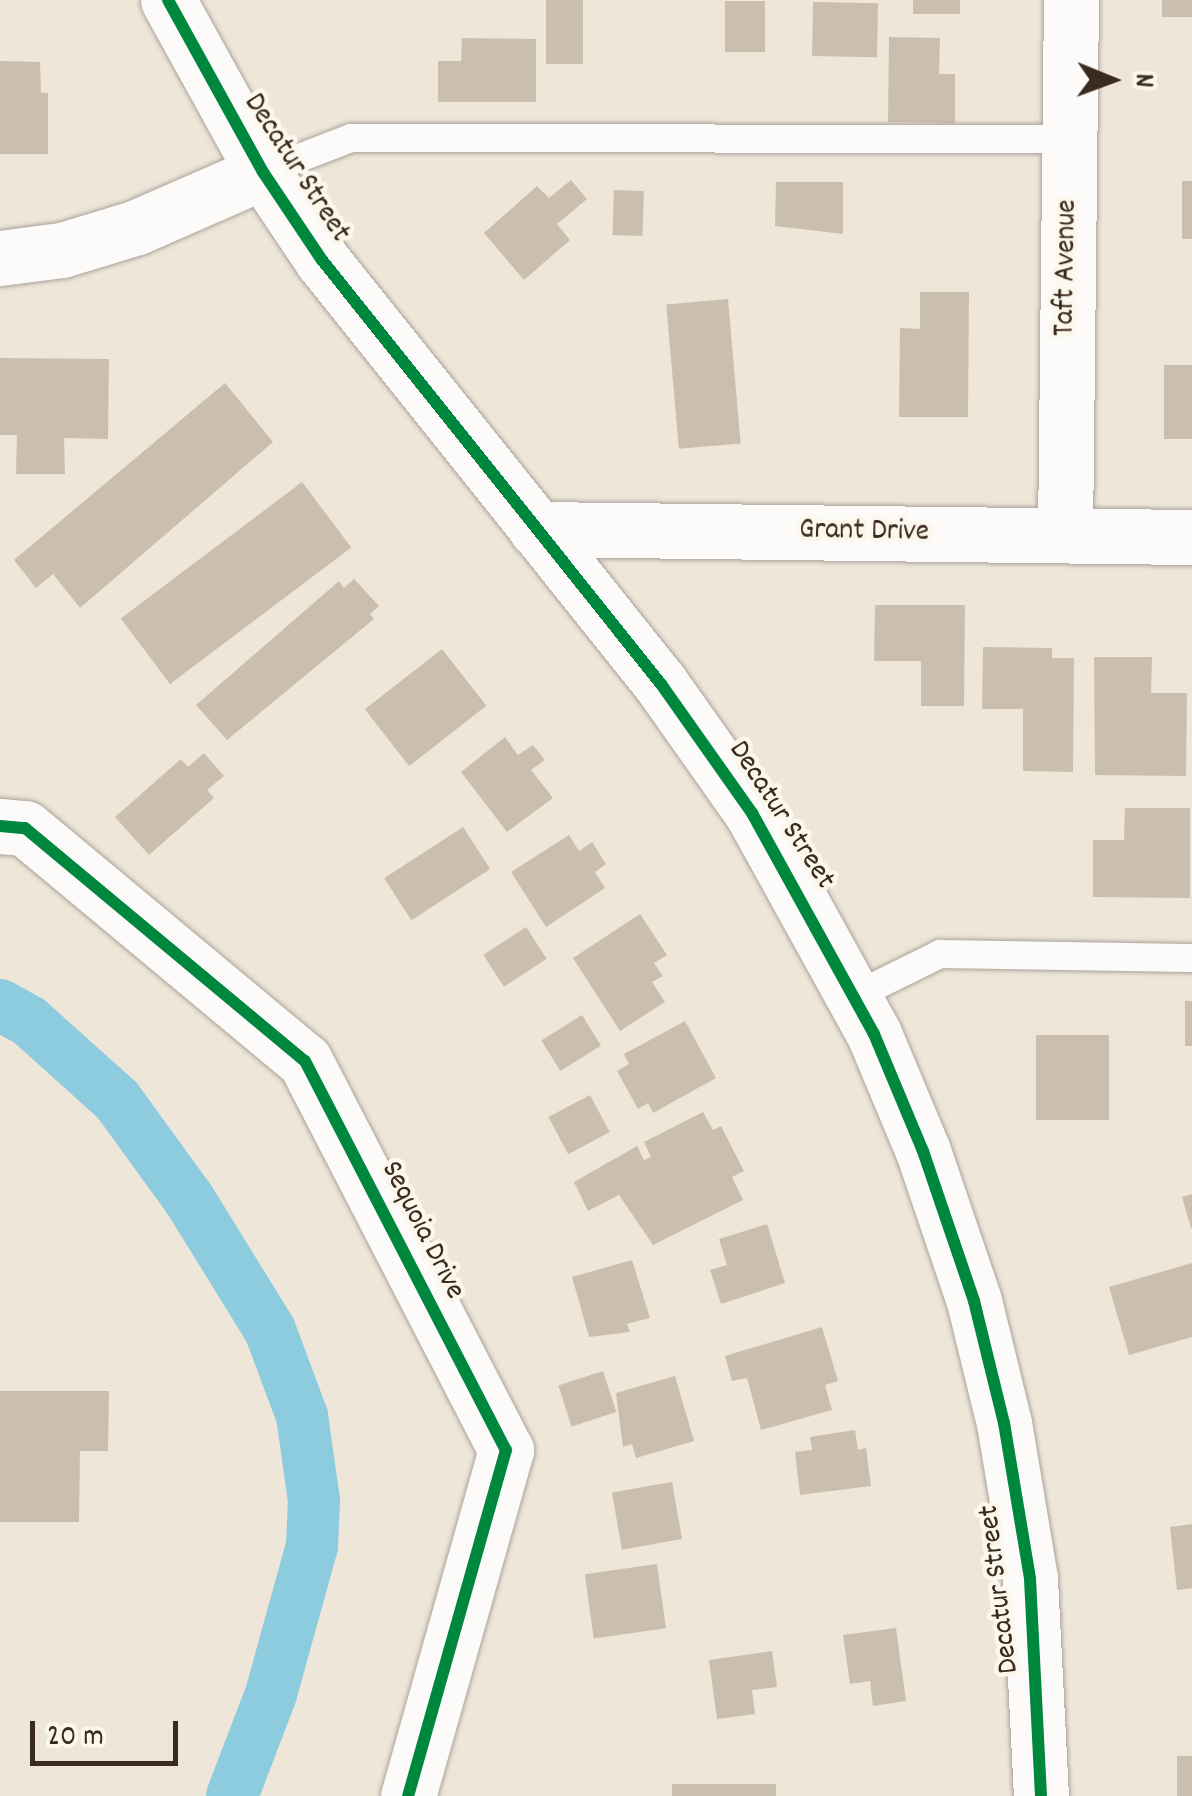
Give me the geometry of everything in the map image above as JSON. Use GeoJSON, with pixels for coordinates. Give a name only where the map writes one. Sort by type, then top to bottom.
{"type":"FeatureCollection","features":[{"type":"Feature","properties":{"kind":"street","name":"Decatur Street"},"geometry":{"type":"LineString","coordinates":[[168,0],[262,172],[322,260],[660,684],[752,812],[855,996],[924,1151],[974,1301],[1004,1423],[1030,1579],[1041,1796]]}},
{"type":"Feature","properties":{"kind":"street","name":"Taft Avenue"},"geometry":{"type":"LineString","coordinates":[[1065,536],[1072,0]]}},
{"type":"Feature","properties":{"kind":"street"},"geometry":{"type":"LineString","coordinates":[[0,258],[62,250],[137,226],[262,172]]}},
{"type":"Feature","properties":{"kind":"street","name":"Grant Drive"},"geometry":{"type":"LineString","coordinates":[[536,529],[1192,537]]}},
{"type":"Feature","properties":{"kind":"street","name":"Sequoia Drive"},"geometry":{"type":"LineString","coordinates":[[0,826],[24,828],[305,1061],[506,1450],[408,1796]]}},
{"type":"Feature","properties":{"kind":"lane"},"geometry":{"type":"LineString","coordinates":[[262,172],[351,138],[1070,139]]}},
{"type":"Feature","properties":{"kind":"lane"},"geometry":{"type":"LineString","coordinates":[[855,996],[940,954],[1192,958]]}},
{"type":"Feature","properties":{"kind":"building"},"geometry":{"type":"Polygon","coordinates":[[[546,0],[583,0],[583,64],[546,64],[546,0]]]}},
{"type":"Feature","properties":{"kind":"building"},"geometry":{"type":"Polygon","coordinates":[[[913,0],[960,0],[960,14],[913,14],[913,0]]]}},
{"type":"Feature","properties":{"kind":"building"},"geometry":{"type":"Polygon","coordinates":[[[1162,0],[1192,0],[1192,17],[1162,17],[1162,0]]]}},
{"type":"Feature","properties":{"kind":"building"},"geometry":{"type":"Polygon","coordinates":[[[725,1],[765,1],[765,52],[725,52],[725,1]]]}},
{"type":"Feature","properties":{"kind":"building"},"geometry":{"type":"Polygon","coordinates":[[[813,2],[878,3],[877,57],[812,56],[813,2]]]}},
{"type":"Feature","properties":{"kind":"building"},"geometry":{"type":"Polygon","coordinates":[[[889,37],[940,38],[939,74],[955,74],[955,123],[888,122],[889,37]]]}},
{"type":"Feature","properties":{"kind":"building"},"geometry":{"type":"Polygon","coordinates":[[[462,38],[536,39],[536,102],[438,102],[438,61],[461,61],[462,38]]]}},
{"type":"Feature","properties":{"kind":"building"},"geometry":{"type":"Polygon","coordinates":[[[0,61],[40,62],[41,93],[48,93],[48,154],[0,154],[0,61]]]}},
{"type":"Feature","properties":{"kind":"building"},"geometry":{"type":"Polygon","coordinates":[[[571,180],[587,199],[557,224],[570,240],[524,280],[484,233],[537,186],[549,198],[571,180]]]}},
{"type":"Feature","properties":{"kind":"building"},"geometry":{"type":"Polygon","coordinates":[[[1182,181],[1192,181],[1192,239],[1182,239],[1182,181]]]}},
{"type":"Feature","properties":{"kind":"building"},"geometry":{"type":"Polygon","coordinates":[[[776,182],[843,182],[843,234],[775,226],[776,182]]]}},
{"type":"Feature","properties":{"kind":"building"},"geometry":{"type":"Polygon","coordinates":[[[614,190],[644,191],[642,236],[612,235],[614,190]]]}},
{"type":"Feature","properties":{"kind":"building"},"geometry":{"type":"Polygon","coordinates":[[[920,292],[969,292],[968,417],[899,417],[900,328],[920,329],[920,292]]]}},
{"type":"Feature","properties":{"kind":"building"},"geometry":{"type":"Polygon","coordinates":[[[728,299],[741,443],[679,449],[666,304],[728,299]]]}},
{"type":"Feature","properties":{"kind":"building"},"geometry":{"type":"Polygon","coordinates":[[[0,358],[109,359],[108,439],[64,438],[65,474],[16,474],[17,435],[0,435],[0,358]]]}},
{"type":"Feature","properties":{"kind":"building"},"geometry":{"type":"Polygon","coordinates":[[[1164,365],[1192,365],[1192,439],[1164,439],[1164,365]]]}},
{"type":"Feature","properties":{"kind":"building"},"geometry":{"type":"Polygon","coordinates":[[[225,383],[273,442],[80,608],[53,574],[36,588],[14,560],[225,383]]]}},
{"type":"Feature","properties":{"kind":"building"},"geometry":{"type":"Polygon","coordinates":[[[302,482],[351,547],[170,684],[121,619],[302,482]]]}},
{"type":"Feature","properties":{"kind":"building"},"geometry":{"type":"Polygon","coordinates":[[[354,579],[379,606],[370,614],[374,619],[227,740],[196,705],[339,581],[344,588],[354,579]]]}},
{"type":"Feature","properties":{"kind":"building"},"geometry":{"type":"Polygon","coordinates":[[[875,605],[965,605],[964,706],[921,706],[921,661],[874,661],[875,605]]]}},
{"type":"Feature","properties":{"kind":"building"},"geometry":{"type":"Polygon","coordinates":[[[983,647],[1052,648],[1052,658],[1074,658],[1073,772],[1023,771],[1023,709],[982,709],[983,647]]]}},
{"type":"Feature","properties":{"kind":"building"},"geometry":{"type":"Polygon","coordinates":[[[442,649],[486,706],[409,766],[365,709],[442,649]]]}},
{"type":"Feature","properties":{"kind":"building"},"geometry":{"type":"Polygon","coordinates":[[[1094,657],[1152,657],[1151,693],[1187,693],[1186,776],[1095,775],[1094,657]]]}},
{"type":"Feature","properties":{"kind":"building"},"geometry":{"type":"Polygon","coordinates":[[[505,737],[518,755],[533,745],[545,760],[531,770],[553,798],[507,832],[461,772],[505,737]]]}},
{"type":"Feature","properties":{"kind":"building"},"geometry":{"type":"Polygon","coordinates":[[[204,753],[224,776],[207,790],[214,798],[149,855],[115,817],[181,759],[188,767],[204,753]]]}},
{"type":"Feature","properties":{"kind":"building"},"geometry":{"type":"Polygon","coordinates":[[[1125,808],[1190,808],[1190,898],[1093,897],[1093,840],[1124,840],[1125,808]]]}},
{"type":"Feature","properties":{"kind":"building"},"geometry":{"type":"Polygon","coordinates":[[[463,827],[490,869],[411,920],[384,878],[463,827]]]}},
{"type":"Feature","properties":{"kind":"building"},"geometry":{"type":"Polygon","coordinates":[[[569,835],[579,851],[592,842],[606,864],[595,872],[605,888],[546,927],[511,872],[569,835]]]}},
{"type":"Feature","properties":{"kind":"building"},"geometry":{"type":"Polygon","coordinates":[[[640,914],[667,955],[654,963],[663,976],[652,982],[665,1002],[620,1031],[573,958],[640,914]]]}},
{"type":"Feature","properties":{"kind":"building"},"geometry":{"type":"Polygon","coordinates":[[[526,927],[547,959],[504,987],[483,955],[526,927]]]}},
{"type":"Feature","properties":{"kind":"building"},"geometry":{"type":"Polygon","coordinates":[[[1185,1001],[1192,1001],[1192,1046],[1185,1046],[1185,1001]]]}},
{"type":"Feature","properties":{"kind":"building"},"geometry":{"type":"Polygon","coordinates":[[[582,1015],[601,1046],[560,1071],[541,1040],[582,1015]]]}},
{"type":"Feature","properties":{"kind":"building"},"geometry":{"type":"Polygon","coordinates":[[[685,1021],[716,1078],[653,1113],[648,1103],[638,1109],[617,1071],[629,1064],[624,1054],[685,1021]]]}},
{"type":"Feature","properties":{"kind":"building"},"geometry":{"type":"Polygon","coordinates":[[[1036,1035],[1109,1035],[1109,1120],[1036,1120],[1036,1035]]]}},
{"type":"Feature","properties":{"kind":"building"},"geometry":{"type":"Polygon","coordinates":[[[590,1095],[610,1132],[568,1154],[549,1117],[590,1095]]]}},
{"type":"Feature","properties":{"kind":"building"},"geometry":{"type":"Polygon","coordinates":[[[703,1112],[713,1130],[721,1126],[744,1171],[732,1177],[743,1200],[653,1245],[619,1195],[588,1211],[574,1182],[637,1146],[644,1160],[651,1157],[644,1142],[703,1112]]]}},
{"type":"Feature","properties":{"kind":"building"},"geometry":{"type":"Polygon","coordinates":[[[1192,1194],[1192,1228],[1191,1228],[1182,1197],[1192,1194]]]}},
{"type":"Feature","properties":{"kind":"building"},"geometry":{"type":"Polygon","coordinates":[[[767,1224],[785,1283],[721,1304],[710,1270],[727,1265],[719,1239],[767,1224]]]}},
{"type":"Feature","properties":{"kind":"building"},"geometry":{"type":"Polygon","coordinates":[[[632,1260],[650,1318],[627,1324],[630,1332],[589,1337],[572,1277],[632,1260]]]}},
{"type":"Feature","properties":{"kind":"building"},"geometry":{"type":"Polygon","coordinates":[[[1192,1263],[1192,1337],[1129,1355],[1109,1287],[1192,1263]]]}},
{"type":"Feature","properties":{"kind":"building"},"geometry":{"type":"Polygon","coordinates":[[[822,1327],[838,1381],[825,1385],[832,1410],[761,1430],[747,1378],[732,1381],[725,1356],[822,1327]]]}},
{"type":"Feature","properties":{"kind":"building"},"geometry":{"type":"Polygon","coordinates":[[[603,1371],[616,1412],[572,1426],[558,1386],[603,1371]]]}},
{"type":"Feature","properties":{"kind":"building"},"geometry":{"type":"Polygon","coordinates":[[[675,1376],[694,1441],[636,1458],[632,1444],[623,1447],[616,1393],[675,1376]]]}},
{"type":"Feature","properties":{"kind":"building"},"geometry":{"type":"Polygon","coordinates":[[[0,1391],[109,1391],[108,1451],[80,1451],[79,1522],[0,1522],[0,1391]]]}},
{"type":"Feature","properties":{"kind":"building"},"geometry":{"type":"Polygon","coordinates":[[[855,1430],[858,1450],[866,1448],[871,1486],[800,1495],[795,1452],[812,1450],[810,1437],[855,1430]]]}},
{"type":"Feature","properties":{"kind":"building"},"geometry":{"type":"Polygon","coordinates":[[[672,1482],[682,1539],[622,1550],[612,1493],[672,1482]]]}},
{"type":"Feature","properties":{"kind":"building"},"geometry":{"type":"Polygon","coordinates":[[[1192,1524],[1192,1588],[1177,1590],[1170,1527],[1192,1524]]]}},
{"type":"Feature","properties":{"kind":"building"},"geometry":{"type":"Polygon","coordinates":[[[657,1564],[666,1628],[594,1639],[585,1574],[657,1564]]]}},
{"type":"Feature","properties":{"kind":"building"},"geometry":{"type":"Polygon","coordinates":[[[896,1628],[906,1701],[873,1706],[870,1681],[850,1684],[843,1635],[896,1628]]]}},
{"type":"Feature","properties":{"kind":"building"},"geometry":{"type":"Polygon","coordinates":[[[772,1651],[777,1687],[752,1690],[755,1714],[717,1719],[709,1660],[772,1651]]]}},
{"type":"Feature","properties":{"kind":"building"},"geometry":{"type":"Polygon","coordinates":[[[1177,1756],[1192,1756],[1192,1796],[1177,1796],[1177,1756]]]}},
{"type":"Feature","properties":{"kind":"building"},"geometry":{"type":"Polygon","coordinates":[[[672,1784],[776,1784],[776,1796],[672,1796],[672,1784]]]}},
{"type":"Feature","properties":{"kind":"waterway"},"geometry":{"type":"LineString","coordinates":[[0,1005],[29,1021],[117,1100],[189,1199],[270,1330],[302,1416],[314,1500],[312,1546],[271,1694],[232,1796]]}},
{"type":"Feature","properties":{"kind":"cycle path"},"geometry":{"type":"LineString","coordinates":[[168,0],[263,172],[322,260],[661,684],[752,813],[874,1034],[923,1151],[974,1301],[1004,1423],[1030,1579],[1041,1796]]}},
{"type":"Feature","properties":{"kind":"cycle path"},"geometry":{"type":"LineString","coordinates":[[0,826],[25,828],[305,1061],[506,1450],[408,1796]]}}]}
